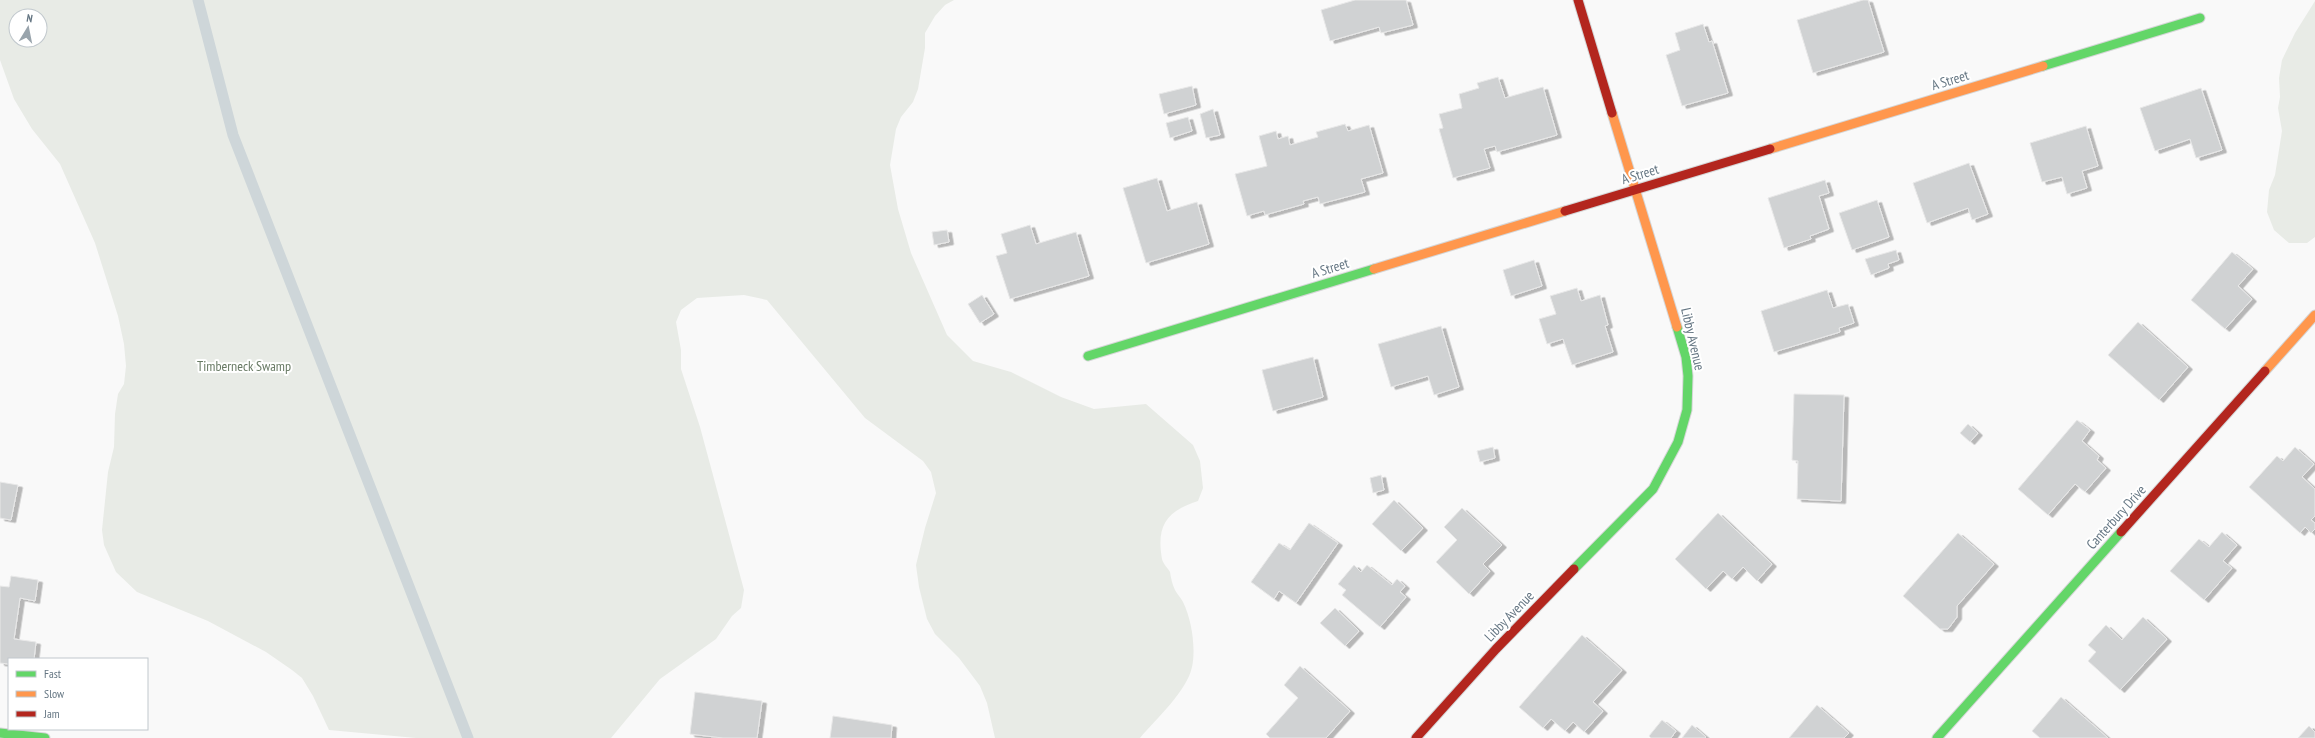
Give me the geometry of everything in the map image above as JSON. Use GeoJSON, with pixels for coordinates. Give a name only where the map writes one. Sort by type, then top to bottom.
{"type":"FeatureCollection","features":[{"type":"Feature","properties":{"kind":"street","name":"Libby Avenue"},"geometry":{"type":"LineString","coordinates":[[1416,738],[1496,649],[1653,488],[1670,463],[1677,448],[1688,403],[1686,357],[1578,0]]}},
{"type":"Feature","properties":{"kind":"street","name":"A Street"},"geometry":{"type":"LineString","coordinates":[[1088,356],[2200,18]]}},
{"type":"Feature","properties":{"kind":"street","name":"Canterbury Drive"},"geometry":{"type":"LineString","coordinates":[[1937,738],[2315,315]]}},
{"type":"Feature","properties":{"kind":"street"},"geometry":{"type":"LineString","coordinates":[[0,733],[45,738]]}},
{"type":"Feature","properties":{"kind":"green space","name":"Timberneck Swamp"},"geometry":{"type":"Polygon","coordinates":[[[0,0],[954,0],[945,5],[935,16],[925,33],[925,48],[918,89],[913,102],[901,117],[896,129],[890,165],[898,209],[911,253],[947,335],[973,361],[1011,372],[1061,397],[1094,409],[1146,404],[1193,445],[1200,461],[1203,488],[1198,501],[1187,505],[1171,515],[1166,521],[1161,537],[1164,564],[1170,572],[1174,588],[1183,602],[1191,626],[1194,652],[1189,676],[1178,695],[1140,738],[995,738],[987,703],[980,686],[959,658],[935,634],[927,619],[919,587],[916,565],[925,528],[936,493],[931,472],[923,461],[865,418],[767,300],[744,295],[697,298],[681,310],[676,322],[681,350],[681,369],[700,427],[744,590],[741,608],[732,616],[716,639],[660,679],[611,738],[416,738],[329,730],[313,696],[302,678],[292,670],[266,652],[208,621],[137,592],[116,572],[104,545],[102,530],[108,472],[114,447],[115,414],[118,394],[124,384],[126,366],[124,344],[118,316],[95,243],[60,164],[32,129],[14,99],[0,60],[0,0]]]}},
{"type":"Feature","properties":{"kind":"green space"},"geometry":{"type":"Polygon","coordinates":[[[2315,1],[2315,237],[2307,243],[2289,243],[2274,230],[2267,212],[2269,190],[2275,175],[2282,131],[2278,108],[2280,97],[2279,78],[2282,60],[2295,33],[2315,1]]]}},
{"type":"Feature","properties":{"kind":"building"},"geometry":{"type":"Polygon","coordinates":[[[1355,0],[1406,0],[1413,25],[1381,33],[1379,27],[1330,41],[1321,10],[1355,0]]]}},
{"type":"Feature","properties":{"kind":"building"},"geometry":{"type":"Polygon","coordinates":[[[1863,0],[1868,0],[1884,52],[1813,73],[1797,20],[1863,0]]]}},
{"type":"Feature","properties":{"kind":"building"},"geometry":{"type":"Polygon","coordinates":[[[1703,24],[1709,42],[1712,41],[1728,93],[1682,106],[1666,55],[1680,50],[1675,33],[1703,24]]]}},
{"type":"Feature","properties":{"kind":"building"},"geometry":{"type":"Polygon","coordinates":[[[1498,77],[1505,98],[1543,87],[1557,135],[1497,152],[1495,146],[1484,149],[1490,168],[1453,178],[1439,129],[1443,128],[1439,114],[1462,108],[1459,94],[1479,88],[1477,83],[1498,77]]]}},
{"type":"Feature","properties":{"kind":"building"},"geometry":{"type":"Polygon","coordinates":[[[1192,86],[1196,105],[1164,114],[1159,94],[1192,86]]]}},
{"type":"Feature","properties":{"kind":"building"},"geometry":{"type":"Polygon","coordinates":[[[2201,88],[2222,150],[2196,158],[2190,139],[2155,151],[2140,108],[2201,88]]]}},
{"type":"Feature","properties":{"kind":"building"},"geometry":{"type":"Polygon","coordinates":[[[1213,109],[1220,135],[1206,138],[1200,114],[1213,109]]]}},
{"type":"Feature","properties":{"kind":"building"},"geometry":{"type":"Polygon","coordinates":[[[1188,117],[1192,131],[1170,138],[1166,123],[1188,117]]]}},
{"type":"Feature","properties":{"kind":"building"},"geometry":{"type":"Polygon","coordinates":[[[1345,124],[1348,131],[1369,125],[1383,173],[1361,179],[1365,192],[1320,204],[1318,197],[1303,201],[1304,204],[1265,215],[1264,211],[1247,216],[1235,174],[1267,166],[1259,136],[1276,131],[1278,139],[1288,136],[1290,145],[1318,137],[1316,132],[1345,124]]]}},
{"type":"Feature","properties":{"kind":"building"},"geometry":{"type":"Polygon","coordinates":[[[2086,126],[2098,166],[2082,171],[2087,188],[2067,194],[2062,177],[2042,182],[2030,143],[2086,126]]]}},
{"type":"Feature","properties":{"kind":"building"},"geometry":{"type":"Polygon","coordinates":[[[1969,163],[1988,214],[1972,220],[1968,208],[1927,223],[1913,183],[1969,163]]]}},
{"type":"Feature","properties":{"kind":"building"},"geometry":{"type":"Polygon","coordinates":[[[1157,178],[1167,211],[1197,202],[1209,244],[1146,263],[1123,188],[1157,178]]]}},
{"type":"Feature","properties":{"kind":"building"},"geometry":{"type":"Polygon","coordinates":[[[1825,180],[1829,193],[1819,196],[1829,229],[1810,236],[1811,239],[1784,248],[1768,198],[1825,180]]]}},
{"type":"Feature","properties":{"kind":"building"},"geometry":{"type":"Polygon","coordinates":[[[1877,200],[1889,237],[1852,250],[1839,213],[1877,200]]]}},
{"type":"Feature","properties":{"kind":"building"},"geometry":{"type":"Polygon","coordinates":[[[1030,225],[1036,244],[1076,232],[1089,276],[1010,299],[996,256],[1007,253],[1001,234],[1030,225]]]}},
{"type":"Feature","properties":{"kind":"building"},"geometry":{"type":"Polygon","coordinates":[[[947,230],[949,242],[934,245],[932,232],[947,230]]]}},
{"type":"Feature","properties":{"kind":"building"},"geometry":{"type":"Polygon","coordinates":[[[1896,250],[1899,260],[1888,264],[1889,268],[1871,275],[1865,259],[1896,250]]]}},
{"type":"Feature","properties":{"kind":"building"},"geometry":{"type":"Polygon","coordinates":[[[2232,252],[2253,269],[2238,286],[2252,299],[2225,329],[2191,300],[2232,252]]]}},
{"type":"Feature","properties":{"kind":"building"},"geometry":{"type":"Polygon","coordinates":[[[1534,260],[1542,286],[1511,296],[1503,270],[1534,260]]]}},
{"type":"Feature","properties":{"kind":"building"},"geometry":{"type":"Polygon","coordinates":[[[1577,288],[1581,301],[1600,295],[1608,325],[1605,326],[1613,352],[1572,365],[1563,339],[1547,344],[1539,319],[1556,314],[1550,296],[1577,288]]]}},
{"type":"Feature","properties":{"kind":"building"},"geometry":{"type":"Polygon","coordinates":[[[1827,290],[1833,308],[1848,304],[1854,323],[1839,328],[1840,332],[1774,352],[1761,311],[1827,290]]]}},
{"type":"Feature","properties":{"kind":"building"},"geometry":{"type":"Polygon","coordinates":[[[982,295],[994,314],[980,323],[968,304],[982,295]]]}},
{"type":"Feature","properties":{"kind":"building"},"geometry":{"type":"Polygon","coordinates":[[[2138,322],[2188,367],[2159,400],[2108,355],[2138,322]]]}},
{"type":"Feature","properties":{"kind":"building"},"geometry":{"type":"Polygon","coordinates":[[[1441,326],[1459,387],[1434,395],[1428,376],[1391,387],[1378,344],[1441,326]]]}},
{"type":"Feature","properties":{"kind":"building"},"geometry":{"type":"Polygon","coordinates":[[[1313,357],[1323,397],[1273,411],[1262,370],[1313,357]]]}},
{"type":"Feature","properties":{"kind":"building"},"geometry":{"type":"Polygon","coordinates":[[[1794,394],[1844,395],[1841,501],[1797,499],[1798,461],[1792,460],[1794,394]]]}},
{"type":"Feature","properties":{"kind":"building"},"geometry":{"type":"Polygon","coordinates":[[[2077,420],[2090,430],[2082,441],[2099,456],[2097,460],[2106,468],[2085,492],[2075,484],[2048,515],[2018,489],[2077,420]]]}},
{"type":"Feature","properties":{"kind":"building"},"geometry":{"type":"Polygon","coordinates":[[[1968,424],[1978,433],[1970,442],[1960,433],[1968,424]]]}},
{"type":"Feature","properties":{"kind":"building"},"geometry":{"type":"Polygon","coordinates":[[[1493,447],[1495,458],[1480,462],[1477,451],[1493,447]]]}},
{"type":"Feature","properties":{"kind":"building"},"geometry":{"type":"Polygon","coordinates":[[[2295,447],[2314,464],[2302,477],[2315,489],[2315,516],[2311,520],[2315,523],[2315,529],[2311,533],[2305,527],[2300,533],[2249,487],[2277,456],[2283,461],[2295,447]]]}},
{"type":"Feature","properties":{"kind":"building"},"geometry":{"type":"Polygon","coordinates":[[[1381,475],[1384,490],[1373,493],[1370,478],[1381,475]]]}},
{"type":"Feature","properties":{"kind":"building"},"geometry":{"type":"Polygon","coordinates":[[[0,482],[18,485],[11,520],[0,518],[0,482]]]}},
{"type":"Feature","properties":{"kind":"building"},"geometry":{"type":"Polygon","coordinates":[[[1394,500],[1423,528],[1401,551],[1372,524],[1394,500]]]}},
{"type":"Feature","properties":{"kind":"building"},"geometry":{"type":"Polygon","coordinates":[[[1462,508],[1502,545],[1483,564],[1490,571],[1469,594],[1436,562],[1457,540],[1444,527],[1462,508]]]}},
{"type":"Feature","properties":{"kind":"building"},"geometry":{"type":"Polygon","coordinates":[[[1718,513],[1772,564],[1757,581],[1743,567],[1732,579],[1723,571],[1706,589],[1675,559],[1718,513]]]}},
{"type":"Feature","properties":{"kind":"building"},"geometry":{"type":"Polygon","coordinates":[[[1309,523],[1338,543],[1296,603],[1279,591],[1274,599],[1251,582],[1279,543],[1290,550],[1309,523]]]}},
{"type":"Feature","properties":{"kind":"building"},"geometry":{"type":"Polygon","coordinates":[[[2222,532],[2237,545],[2223,561],[2232,568],[2204,600],[2170,571],[2199,539],[2209,547],[2222,532]]]}},
{"type":"Feature","properties":{"kind":"building"},"geometry":{"type":"Polygon","coordinates":[[[1958,533],[1994,564],[1957,606],[1957,617],[1948,629],[1940,629],[1903,596],[1958,533]]]}},
{"type":"Feature","properties":{"kind":"building"},"geometry":{"type":"Polygon","coordinates":[[[1354,565],[1361,572],[1367,565],[1392,585],[1397,579],[1405,586],[1400,592],[1406,597],[1380,627],[1342,595],[1346,590],[1338,584],[1354,565]]]}},
{"type":"Feature","properties":{"kind":"building"},"geometry":{"type":"Polygon","coordinates":[[[11,576],[38,580],[35,601],[20,598],[14,639],[36,642],[34,658],[8,658],[8,664],[0,663],[0,586],[9,587],[11,576]]]}},
{"type":"Feature","properties":{"kind":"building"},"geometry":{"type":"Polygon","coordinates":[[[1335,608],[1359,631],[1345,646],[1320,623],[1335,608]]]}},
{"type":"Feature","properties":{"kind":"building"},"geometry":{"type":"Polygon","coordinates":[[[2143,617],[2167,639],[2120,690],[2088,661],[2096,652],[2088,645],[2106,625],[2122,640],[2143,617]]]}},
{"type":"Feature","properties":{"kind":"building"},"geometry":{"type":"Polygon","coordinates":[[[1582,635],[1622,670],[1593,702],[1603,711],[1584,732],[1573,722],[1565,731],[1551,719],[1543,728],[1519,707],[1582,635]]]}},
{"type":"Feature","properties":{"kind":"building"},"geometry":{"type":"Polygon","coordinates":[[[1300,666],[1350,711],[1326,738],[1270,738],[1266,734],[1298,698],[1284,685],[1300,666]]]}},
{"type":"Feature","properties":{"kind":"building"},"geometry":{"type":"Polygon","coordinates":[[[695,692],[762,701],[757,738],[723,738],[690,734],[695,692]]]}},
{"type":"Feature","properties":{"kind":"building"},"geometry":{"type":"Polygon","coordinates":[[[2061,697],[2108,738],[2040,738],[2032,731],[2061,697]]]}},
{"type":"Feature","properties":{"kind":"building"},"geometry":{"type":"Polygon","coordinates":[[[1817,705],[1849,733],[1844,738],[1789,738],[1817,705]]]}},
{"type":"Feature","properties":{"kind":"building"},"geometry":{"type":"Polygon","coordinates":[[[833,716],[892,725],[891,738],[830,738],[833,716]]]}},
{"type":"Feature","properties":{"kind":"building"},"geometry":{"type":"Polygon","coordinates":[[[1662,720],[1676,731],[1671,738],[1651,738],[1649,736],[1662,720]]]}},
{"type":"Feature","properties":{"kind":"building"},"geometry":{"type":"Polygon","coordinates":[[[1692,725],[1706,737],[1682,738],[1692,725]]]}},
{"type":"Feature","properties":{"kind":"building"},"geometry":{"type":"Polygon","coordinates":[[[2309,726],[2315,732],[2315,738],[2298,738],[2309,726]]]}},
{"type":"Feature","properties":{"kind":"waterway"},"geometry":{"type":"LineString","coordinates":[[198,0],[233,135],[468,738]]}},
{"type":"Feature","properties":{"kind":"traffic: fast"},"geometry":{"type":"LineString","coordinates":[[2043,66],[2200,18]]}},
{"type":"Feature","properties":{"kind":"traffic: fast"},"geometry":{"type":"LineString","coordinates":[[1088,356],[1374,269]]}},
{"type":"Feature","properties":{"kind":"traffic: fast"},"geometry":{"type":"LineString","coordinates":[[1574,569],[1653,489],[1678,442],[1687,410],[1688,376],[1686,357],[1677,327]]}},
{"type":"Feature","properties":{"kind":"traffic: fast"},"geometry":{"type":"LineString","coordinates":[[1937,738],[2121,532]]}},
{"type":"Feature","properties":{"kind":"traffic: fast"},"geometry":{"type":"LineString","coordinates":[[0,733],[45,738]]}},
{"type":"Feature","properties":{"kind":"traffic: slow"},"geometry":{"type":"LineString","coordinates":[[1770,149],[2043,66]]}},
{"type":"Feature","properties":{"kind":"traffic: slow"},"geometry":{"type":"LineString","coordinates":[[1612,113],[1677,327]]}},
{"type":"Feature","properties":{"kind":"traffic: slow"},"geometry":{"type":"LineString","coordinates":[[1374,269],[1565,211]]}},
{"type":"Feature","properties":{"kind":"traffic: slow"},"geometry":{"type":"LineString","coordinates":[[2265,371],[2315,315]]}},
{"type":"Feature","properties":{"kind":"traffic: jam"},"geometry":{"type":"LineString","coordinates":[[1578,0],[1612,113]]}},
{"type":"Feature","properties":{"kind":"traffic: jam"},"geometry":{"type":"LineString","coordinates":[[1565,211],[1770,149]]}},
{"type":"Feature","properties":{"kind":"traffic: jam"},"geometry":{"type":"LineString","coordinates":[[2121,532],[2265,371]]}},
{"type":"Feature","properties":{"kind":"traffic: jam"},"geometry":{"type":"LineString","coordinates":[[1416,738],[1496,649],[1574,569]]}}]}
